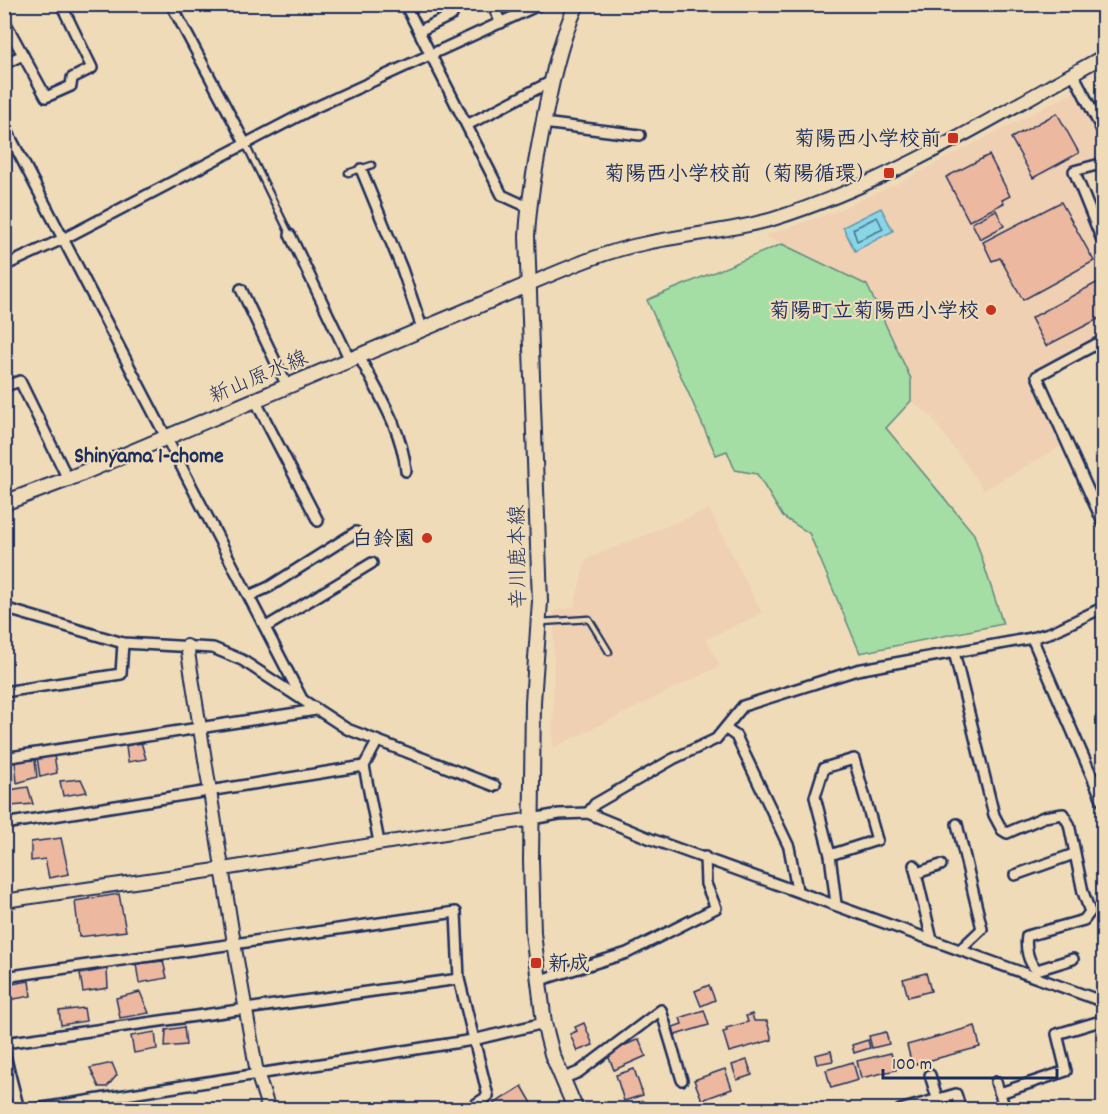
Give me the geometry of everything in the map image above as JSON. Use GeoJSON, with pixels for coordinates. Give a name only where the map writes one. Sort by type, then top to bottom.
{"type":"FeatureCollection","features":[{"type":"Feature","properties":{"kind":"main road","name":"辛川鹿本線"},"geometry":{"type":"LineString","coordinates":[[576,1110],[562,1079],[543,1023],[533,933],[533,702],[539,622],[536,449],[527,285],[528,207],[550,82],[563,37],[577,4]]}},
{"type":"Feature","properties":{"kind":"main road","name":"新山原水線"},"geometry":{"type":"LineString","coordinates":[[4,503],[166,438],[527,285]]}},
{"type":"Feature","properties":{"kind":"street"},"geometry":{"type":"LineString","coordinates":[[4,20],[46,97],[71,86],[72,78],[92,68],[61,4]]}},
{"type":"Feature","properties":{"kind":"street"},"geometry":{"type":"LineString","coordinates":[[171,4],[246,145]]}},
{"type":"Feature","properties":{"kind":"street"},"geometry":{"type":"LineString","coordinates":[[405,4],[502,195],[528,207]]}},
{"type":"Feature","properties":{"kind":"street"},"geometry":{"type":"LineString","coordinates":[[419,31],[452,15],[447,4]]}},
{"type":"Feature","properties":{"kind":"street"},"geometry":{"type":"LineString","coordinates":[[492,4],[501,22]]}},
{"type":"Feature","properties":{"kind":"street"},"geometry":{"type":"LineString","coordinates":[[4,266],[65,238],[312,109],[541,4]]}},
{"type":"Feature","properties":{"kind":"street"},"geometry":{"type":"LineString","coordinates":[[4,64],[23,55]]}},
{"type":"Feature","properties":{"kind":"street"},"geometry":{"type":"LineString","coordinates":[[527,285],[591,257],[648,242],[711,233],[771,219],[829,200],[889,173],[1104,56]]}},
{"type":"Feature","properties":{"kind":"street"},"geometry":{"type":"LineString","coordinates":[[1073,73],[1104,134]]}},
{"type":"Feature","properties":{"kind":"street"},"geometry":{"type":"LineString","coordinates":[[467,125],[550,82]]}},
{"type":"Feature","properties":{"kind":"street"},"geometry":{"type":"LineString","coordinates":[[543,123],[640,135]]}},
{"type":"Feature","properties":{"kind":"street"},"geometry":{"type":"LineString","coordinates":[[4,125],[65,238],[302,699]]}},
{"type":"Feature","properties":{"kind":"street"},"geometry":{"type":"LineString","coordinates":[[1104,163],[1074,171],[1101,230],[1104,245]]}},
{"type":"Feature","properties":{"kind":"street"},"geometry":{"type":"LineString","coordinates":[[360,169],[402,269],[422,328]]}},
{"type":"Feature","properties":{"kind":"street"},"geometry":{"type":"LineString","coordinates":[[290,236],[354,358],[394,425],[404,455],[406,471]]}},
{"type":"Feature","properties":{"kind":"street"},"geometry":{"type":"LineString","coordinates":[[241,289],[287,386]]}},
{"type":"Feature","properties":{"kind":"street"},"geometry":{"type":"LineString","coordinates":[[1104,340],[1037,376],[1104,525]]}},
{"type":"Feature","properties":{"kind":"street"},"geometry":{"type":"LineString","coordinates":[[6,386],[20,381],[68,478]]}},
{"type":"Feature","properties":{"kind":"street"},"geometry":{"type":"LineString","coordinates":[[255,400],[318,521]]}},
{"type":"Feature","properties":{"kind":"street"},"geometry":{"type":"LineString","coordinates":[[249,596],[356,532]]}},
{"type":"Feature","properties":{"kind":"street"},"geometry":{"type":"LineString","coordinates":[[266,627],[372,563]]}},
{"type":"Feature","properties":{"kind":"street"},"geometry":{"type":"LineString","coordinates":[[588,813],[595,804],[673,759],[716,739],[743,706],[857,670],[1032,638],[1052,632],[1104,607]]}},
{"type":"Feature","properties":{"kind":"street"},"geometry":{"type":"LineString","coordinates":[[4,608],[123,643],[213,648],[242,660],[347,729],[495,786]]}},
{"type":"Feature","properties":{"kind":"street"},"geometry":{"type":"LineString","coordinates":[[1032,638],[1104,804]]}},
{"type":"Feature","properties":{"kind":"street"},"geometry":{"type":"LineString","coordinates":[[4,692],[121,674],[123,643]]}},
{"type":"Feature","properties":{"kind":"street"},"geometry":{"type":"LineString","coordinates":[[187,646],[245,1007],[257,1073],[269,1110]]}},
{"type":"Feature","properties":{"kind":"street"},"geometry":{"type":"LineString","coordinates":[[954,652],[994,815],[1002,830],[1007,833],[1044,817],[1063,814],[1069,824],[1074,854],[1090,912],[1084,920],[1027,936],[1026,944],[1032,966],[1037,970],[1072,959]]}},
{"type":"Feature","properties":{"kind":"street"},"geometry":{"type":"LineString","coordinates":[[4,758],[200,726],[316,710]]}},
{"type":"Feature","properties":{"kind":"street"},"geometry":{"type":"LineString","coordinates":[[726,729],[736,736],[773,809],[789,847],[797,890]]}},
{"type":"Feature","properties":{"kind":"street"},"geometry":{"type":"LineString","coordinates":[[377,742],[364,766],[379,842]]}},
{"type":"Feature","properties":{"kind":"street"},"geometry":{"type":"LineString","coordinates":[[830,855],[877,840],[855,759],[824,768],[815,797],[830,855],[836,904]]}},
{"type":"Feature","properties":{"kind":"street"},"geometry":{"type":"LineString","coordinates":[[4,824],[364,766]]}},
{"type":"Feature","properties":{"kind":"street"},"geometry":{"type":"LineString","coordinates":[[4,901],[223,869],[559,814],[588,813],[1104,1002]]}},
{"type":"Feature","properties":{"kind":"street"},"geometry":{"type":"LineString","coordinates":[[957,824],[982,929],[960,950]]}},
{"type":"Feature","properties":{"kind":"street"},"geometry":{"type":"LineString","coordinates":[[1015,875],[1074,854]]}},
{"type":"Feature","properties":{"kind":"street"},"geometry":{"type":"LineString","coordinates":[[537,981],[627,953],[716,908],[706,884],[705,857]]}},
{"type":"Feature","properties":{"kind":"street"},"geometry":{"type":"LineString","coordinates":[[932,940],[916,869],[941,865]]}},
{"type":"Feature","properties":{"kind":"street"},"geometry":{"type":"LineString","coordinates":[[4,977],[456,912],[459,979],[488,1096],[467,1110]]}},
{"type":"Feature","properties":{"kind":"street"},"geometry":{"type":"LineString","coordinates":[[4,1043],[245,1007],[459,979]]}},
{"type":"Feature","properties":{"kind":"street"},"geometry":{"type":"LineString","coordinates":[[562,1079],[579,1072],[661,1010],[682,1080]]}},
{"type":"Feature","properties":{"kind":"street"},"geometry":{"type":"LineString","coordinates":[[1000,1093],[1066,1071],[1057,1034],[1104,1020]]}},
{"type":"Feature","properties":{"kind":"street"},"geometry":{"type":"LineString","coordinates":[[30,1110],[474,1040],[543,1023]]}},
{"type":"Feature","properties":{"kind":"street"},"geometry":{"type":"LineString","coordinates":[[4,1051],[19,1110]]}},
{"type":"Feature","properties":{"kind":"street"},"geometry":{"type":"LineString","coordinates":[[930,1075],[937,1098]]}},
{"type":"Feature","properties":{"kind":"street"},"geometry":{"type":"LineString","coordinates":[[996,1082],[1003,1103]]}},
{"type":"Feature","properties":{"kind":"street"},"geometry":{"type":"LineString","coordinates":[[900,1110],[956,1094],[961,1110]]}},
{"type":"Feature","properties":{"kind":"lane"},"geometry":{"type":"LineString","coordinates":[[246,145],[290,236]]}},
{"type":"Feature","properties":{"kind":"lane"},"geometry":{"type":"LineString","coordinates":[[348,173],[372,165]]}},
{"type":"Feature","properties":{"kind":"lane"},"geometry":{"type":"LineString","coordinates":[[539,622],[589,619],[609,652]]}},
{"type":"Feature","properties":{"kind":"shaded area","name":"菊陽町立菊陽西小学校"},"geometry":{"type":"Polygon","coordinates":[[[1076,91],[1103,144],[1103,158],[1070,170],[1103,256],[1104,335],[1031,374],[1060,447],[984,490],[930,415],[911,401],[911,379],[867,285],[764,236],[834,212],[894,185],[1076,91]]]}},
{"type":"Feature","properties":{"kind":"shaded area"},"geometry":{"type":"Polygon","coordinates":[[[709,509],[762,613],[706,639],[720,666],[553,748],[554,611],[574,607],[586,559],[709,509]]]}},
{"type":"Feature","properties":{"kind":"green space"},"geometry":{"type":"Polygon","coordinates":[[[782,244],[867,285],[911,379],[911,401],[886,428],[974,534],[1003,624],[860,653],[809,533],[783,517],[757,474],[735,470],[727,451],[716,455],[647,300],[782,244]]]}},
{"type":"Feature","properties":{"kind":"water"},"geometry":{"type":"Polygon","coordinates":[[[881,208],[893,231],[855,251],[843,227],[881,208]]]}},
{"type":"Feature","properties":{"kind":"building"},"geometry":{"type":"Polygon","coordinates":[[[1057,113],[1079,153],[1033,178],[1011,138],[1057,113]]]}},
{"type":"Feature","properties":{"kind":"building"},"geometry":{"type":"Polygon","coordinates":[[[989,155],[1010,196],[1002,200],[1004,203],[969,221],[946,177],[989,155]]]}},
{"type":"Feature","properties":{"kind":"building"},"geometry":{"type":"Polygon","coordinates":[[[1061,202],[1094,261],[1023,300],[1000,258],[992,261],[983,242],[1061,202]]]}},
{"type":"Feature","properties":{"kind":"building"},"geometry":{"type":"Polygon","coordinates":[[[996,210],[1004,226],[980,239],[972,223],[996,210]]]}},
{"type":"Feature","properties":{"kind":"building"},"geometry":{"type":"Polygon","coordinates":[[[1100,281],[1104,288],[1104,316],[1046,346],[1031,318],[1100,281]]]}},
{"type":"Feature","properties":{"kind":"building"},"geometry":{"type":"Polygon","coordinates":[[[141,742],[146,759],[128,762],[126,746],[141,742]]]}},
{"type":"Feature","properties":{"kind":"building"},"geometry":{"type":"Polygon","coordinates":[[[54,755],[57,773],[40,777],[37,757],[54,755]]]}},
{"type":"Feature","properties":{"kind":"building"},"geometry":{"type":"Polygon","coordinates":[[[15,760],[35,760],[37,777],[17,783],[15,760]]]}},
{"type":"Feature","properties":{"kind":"building"},"geometry":{"type":"Polygon","coordinates":[[[8,766],[13,781],[4,782],[4,767],[8,766]]]}},
{"type":"Feature","properties":{"kind":"building"},"geometry":{"type":"Polygon","coordinates":[[[81,779],[87,792],[63,796],[60,781],[81,779]]]}},
{"type":"Feature","properties":{"kind":"building"},"geometry":{"type":"Polygon","coordinates":[[[28,787],[33,804],[11,806],[9,790],[28,787]]]}},
{"type":"Feature","properties":{"kind":"building"},"geometry":{"type":"Polygon","coordinates":[[[61,838],[69,874],[49,878],[45,859],[31,861],[31,842],[61,838]]]}},
{"type":"Feature","properties":{"kind":"building"},"geometry":{"type":"Polygon","coordinates":[[[119,894],[126,931],[79,937],[75,901],[119,894]]]}},
{"type":"Feature","properties":{"kind":"building"},"geometry":{"type":"Polygon","coordinates":[[[4,916],[8,939],[4,939],[4,916]]]}},
{"type":"Feature","properties":{"kind":"building"},"geometry":{"type":"Polygon","coordinates":[[[163,961],[167,978],[139,983],[136,964],[163,961]]]}},
{"type":"Feature","properties":{"kind":"building"},"geometry":{"type":"Polygon","coordinates":[[[107,969],[108,988],[83,992],[80,974],[107,969]]]}},
{"type":"Feature","properties":{"kind":"building"},"geometry":{"type":"Polygon","coordinates":[[[926,973],[931,991],[908,997],[903,979],[926,973]]]}},
{"type":"Feature","properties":{"kind":"building"},"geometry":{"type":"Polygon","coordinates":[[[29,981],[31,996],[9,1000],[6,985],[29,981]]]}},
{"type":"Feature","properties":{"kind":"building"},"geometry":{"type":"Polygon","coordinates":[[[709,985],[715,1000],[701,1006],[695,991],[709,985]]]}},
{"type":"Feature","properties":{"kind":"building"},"geometry":{"type":"Polygon","coordinates":[[[140,992],[149,1013],[120,1018],[116,998],[140,992]]]}},
{"type":"Feature","properties":{"kind":"building"},"geometry":{"type":"Polygon","coordinates":[[[84,1008],[86,1021],[61,1025],[59,1011],[84,1008]]]}},
{"type":"Feature","properties":{"kind":"building"},"geometry":{"type":"Polygon","coordinates":[[[704,1010],[709,1025],[675,1035],[673,1027],[682,1024],[680,1018],[704,1010]]]}},
{"type":"Feature","properties":{"kind":"building"},"geometry":{"type":"Polygon","coordinates":[[[752,1014],[754,1021],[767,1021],[772,1040],[729,1052],[723,1032],[727,1031],[726,1028],[748,1022],[746,1016],[752,1014]]]}},
{"type":"Feature","properties":{"kind":"building"},"geometry":{"type":"Polygon","coordinates":[[[584,1023],[593,1045],[577,1051],[570,1034],[577,1031],[575,1027],[584,1023]]]}},
{"type":"Feature","properties":{"kind":"building"},"geometry":{"type":"Polygon","coordinates":[[[975,1026],[980,1047],[912,1065],[907,1045],[975,1026]]]}},
{"type":"Feature","properties":{"kind":"building"},"geometry":{"type":"Polygon","coordinates":[[[184,1027],[186,1045],[165,1047],[166,1030],[184,1027]]]}},
{"type":"Feature","properties":{"kind":"building"},"geometry":{"type":"Polygon","coordinates":[[[155,1032],[157,1049],[134,1053],[131,1036],[155,1032]]]}},
{"type":"Feature","properties":{"kind":"building"},"geometry":{"type":"Polygon","coordinates":[[[886,1032],[889,1044],[872,1048],[869,1036],[886,1032]]]}},
{"type":"Feature","properties":{"kind":"building"},"geometry":{"type":"Polygon","coordinates":[[[639,1039],[646,1056],[614,1070],[607,1053],[639,1039]]]}},
{"type":"Feature","properties":{"kind":"building"},"geometry":{"type":"Polygon","coordinates":[[[868,1040],[870,1048],[854,1053],[852,1045],[868,1040]]]}},
{"type":"Feature","properties":{"kind":"building"},"geometry":{"type":"Polygon","coordinates":[[[831,1051],[833,1061],[817,1064],[815,1055],[831,1051]]]}},
{"type":"Feature","properties":{"kind":"building"},"geometry":{"type":"Polygon","coordinates":[[[891,1053],[896,1070],[861,1078],[857,1061],[891,1053]]]}},
{"type":"Feature","properties":{"kind":"building"},"geometry":{"type":"Polygon","coordinates":[[[747,1060],[752,1075],[737,1080],[732,1065],[747,1060]]]}},
{"type":"Feature","properties":{"kind":"building"},"geometry":{"type":"Polygon","coordinates":[[[853,1062],[858,1080],[831,1088],[826,1070],[853,1062]]]}},
{"type":"Feature","properties":{"kind":"building"},"geometry":{"type":"Polygon","coordinates":[[[112,1063],[117,1075],[107,1087],[99,1087],[90,1068],[112,1063]]]}},
{"type":"Feature","properties":{"kind":"building"},"geometry":{"type":"Polygon","coordinates":[[[634,1069],[643,1095],[624,1101],[616,1075],[634,1069]]]}},
{"type":"Feature","properties":{"kind":"building"},"geometry":{"type":"Polygon","coordinates":[[[725,1069],[732,1089],[702,1100],[694,1080],[725,1069]]]}},
{"type":"Feature","properties":{"kind":"building"},"geometry":{"type":"Polygon","coordinates":[[[522,1086],[536,1110],[484,1110],[522,1086]]]}},
{"type":"Feature","properties":{"kind":"building"},"geometry":{"type":"Polygon","coordinates":[[[643,1101],[645,1110],[630,1110],[628,1105],[643,1101]]]}},
{"type":"Feature","properties":{"kind":"place","name":"菊陽西小学校前"},"geometry":{"type":"Point","coordinates":[953,138]}},
{"type":"Feature","properties":{"kind":"place","name":"菊陽西小学校前（菊陽循環）"},"geometry":{"type":"Point","coordinates":[889,173]}},
{"type":"Feature","properties":{"kind":"place","name":"菊陽町立菊陽西小学校"},"geometry":{"type":"Point","coordinates":[991,310]}},
{"type":"Feature","properties":{"kind":"place","name":"白鈴園"},"geometry":{"type":"Point","coordinates":[427,538]}},
{"type":"Feature","properties":{"kind":"place","name":"新成"},"geometry":{"type":"Point","coordinates":[536,963]}},
{"type":"Feature","properties":{"kind":"district","name":"Shinyama 1-chome"},"geometry":{"type":"Point","coordinates":[149,454]}}]}
